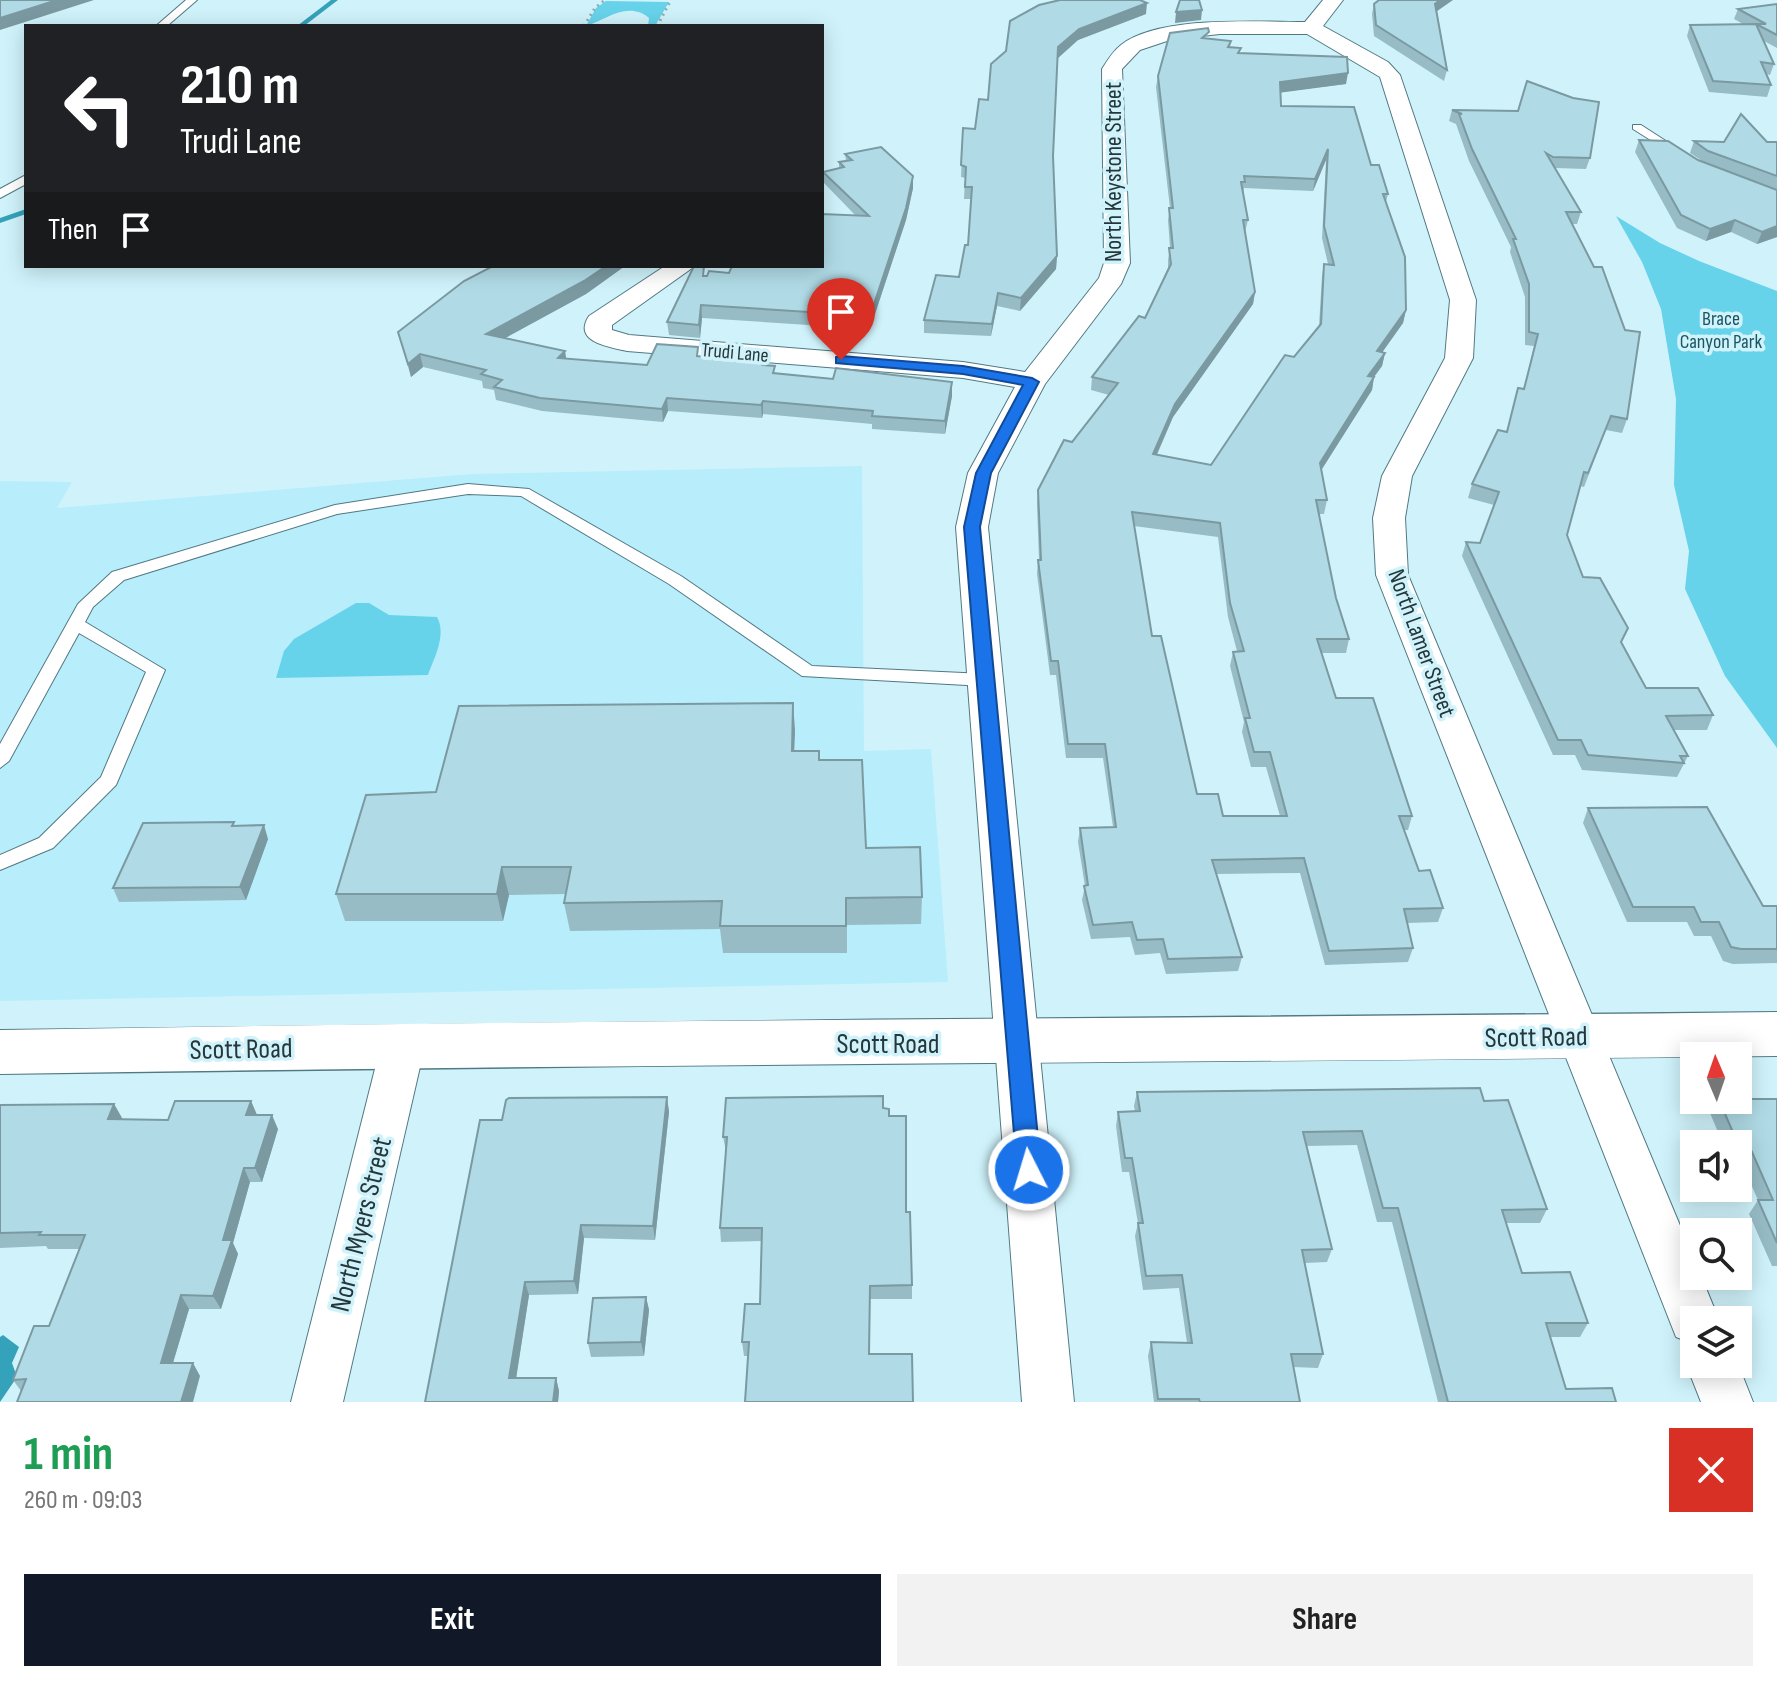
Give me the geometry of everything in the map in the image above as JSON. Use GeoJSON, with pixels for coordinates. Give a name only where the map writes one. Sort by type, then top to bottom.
{"type":"FeatureCollection","features":[{"type":"Feature","properties":{"kind":"street"},"geometry":{"type":"LineString","coordinates":[[1311,28],[1333,0]]}},
{"type":"Feature","properties":{"kind":"street","name":"North Keystone Street"},"geometry":{"type":"LineString","coordinates":[[1048,1402],[972,527],[983,473],[1032,382],[1112,279],[1117,263],[1112,69],[1120,57],[1131,47],[1167,36],[1199,31],[1311,28]]}},
{"type":"Feature","properties":{"kind":"street","name":"North Lamer Street"},"geometry":{"type":"LineString","coordinates":[[1311,28],[1381,66],[1390,75],[1463,300],[1459,358],[1397,476],[1389,518],[1392,575],[1688,1306]]}},
{"type":"Feature","properties":{"kind":"street","name":"Trudi Lane"},"geometry":{"type":"LineString","coordinates":[[679,268],[598,322],[599,335],[627,343],[963,370],[1032,382]]}},
{"type":"Feature","properties":{"kind":"street","name":"Scott Road"},"geometry":{"type":"LineString","coordinates":[[0,1052],[403,1045],[1019,1043],[1777,1034]]}},
{"type":"Feature","properties":{"kind":"street","name":"North Myers Street"},"geometry":{"type":"LineString","coordinates":[[317,1402],[403,1045]]}},
{"type":"Feature","properties":{"kind":"street"},"geometry":{"type":"LineString","coordinates":[[1718,1378],[1727,1402]]}},
{"type":"Feature","properties":{"kind":"lane"},"geometry":{"type":"LineString","coordinates":[[163,24],[192,0]]}},
{"type":"Feature","properties":{"kind":"lane"},"geometry":{"type":"LineString","coordinates":[[1637,127],[1690,161]]}},
{"type":"Feature","properties":{"kind":"lane"},"geometry":{"type":"LineString","coordinates":[[0,194],[24,180]]}},
{"type":"Feature","properties":{"kind":"lane"},"geometry":{"type":"LineString","coordinates":[[0,761],[86,604],[118,576],[335,510],[468,489],[524,492],[675,580],[808,672],[985,680]]}},
{"type":"Feature","properties":{"kind":"lane"},"geometry":{"type":"LineString","coordinates":[[0,863],[46,843],[109,780],[156,670],[75,624]]}},
{"type":"Feature","properties":{"kind":"path"},"geometry":{"type":"LineString","coordinates":[[586,24],[597,6],[605,0]]}},
{"type":"Feature","properties":{"kind":"path"},"geometry":{"type":"LineString","coordinates":[[658,24],[668,11],[671,0]]}},
{"type":"Feature","properties":{"kind":"path"},"geometry":{"type":"LineString","coordinates":[[586,24],[593,23]]}},
{"type":"Feature","properties":{"kind":"shaded area"},"geometry":{"type":"Polygon","coordinates":[[[862,466],[864,751],[931,749],[948,982],[0,1001],[0,481],[72,482],[57,508],[471,474],[862,466]]]}},
{"type":"Feature","properties":{"kind":"shaded area"},"geometry":{"type":"Polygon","coordinates":[[[3,1335],[19,1347],[12,1363],[17,1377],[0,1402],[0,1337],[3,1335]]]}},
{"type":"Feature","properties":{"kind":"green space"},"geometry":{"type":"Polygon","coordinates":[[[606,1],[669,2],[656,24],[648,24],[649,18],[641,13],[624,11],[587,24],[596,8],[606,1]]]}},
{"type":"Feature","properties":{"kind":"green space","name":"Brace Canyon Park"},"geometry":{"type":"Polygon","coordinates":[[[1616,216],[1660,243],[1777,291],[1777,748],[1725,676],[1685,589],[1689,551],[1674,485],[1676,399],[1661,309],[1642,262],[1616,216]]]}},
{"type":"Feature","properties":{"kind":"green space"},"geometry":{"type":"Polygon","coordinates":[[[356,603],[369,603],[389,615],[437,617],[440,639],[428,675],[276,678],[284,651],[294,639],[356,603]]]}},
{"type":"Feature","properties":{"kind":"building"},"geometry":{"type":"Polygon","coordinates":[[[0,0],[57,0],[0,18],[0,0]]]}},
{"type":"Feature","properties":{"kind":"building"},"geometry":{"type":"Polygon","coordinates":[[[1060,0],[1140,0],[1147,3],[1079,29],[1058,47],[1053,156],[1057,256],[1021,298],[998,293],[992,324],[924,320],[936,275],[959,277],[965,245],[968,245],[972,187],[965,187],[966,167],[961,165],[963,128],[975,129],[979,99],[988,100],[991,64],[1006,51],[1010,21],[1039,5],[1060,0]]]}},
{"type":"Feature","properties":{"kind":"building"},"geometry":{"type":"Polygon","coordinates":[[[1180,0],[1199,0],[1202,10],[1176,12],[1180,0]]]}},
{"type":"Feature","properties":{"kind":"building"},"geometry":{"type":"Polygon","coordinates":[[[1379,0],[1440,0],[1435,4],[1447,70],[1376,25],[1374,4],[1379,0]]]}},
{"type":"Feature","properties":{"kind":"building"},"geometry":{"type":"Polygon","coordinates":[[[1777,4],[1777,35],[1756,24],[1766,24],[1738,9],[1777,4]]]}},
{"type":"Feature","properties":{"kind":"building"},"geometry":{"type":"Polygon","coordinates":[[[1756,24],[1774,64],[1761,62],[1771,85],[1713,81],[1690,25],[1756,24]]]}},
{"type":"Feature","properties":{"kind":"building"},"geometry":{"type":"Polygon","coordinates":[[[1208,28],[1209,32],[1202,38],[1231,41],[1228,47],[1241,48],[1238,53],[1347,57],[1348,73],[1280,82],[1281,106],[1354,107],[1371,165],[1379,165],[1388,194],[1383,194],[1405,257],[1406,310],[1377,351],[1385,353],[1368,376],[1374,377],[1320,463],[1327,500],[1316,500],[1336,598],[1349,639],[1317,639],[1336,698],[1373,698],[1412,816],[1399,816],[1419,871],[1430,870],[1443,908],[1404,909],[1413,948],[1329,951],[1304,858],[1212,860],[1242,957],[1168,959],[1163,939],[1137,940],[1132,922],[1093,925],[1084,886],[1088,885],[1080,828],[1116,827],[1105,744],[1068,744],[1058,661],[1051,661],[1038,560],[1041,560],[1038,490],[1064,440],[1072,442],[1118,383],[1092,377],[1139,316],[1145,318],[1171,264],[1169,248],[1173,248],[1169,208],[1173,208],[1158,76],[1170,33],[1208,28]],[[1328,149],[1315,179],[1244,176],[1245,182],[1241,182],[1248,220],[1243,220],[1255,292],[1175,404],[1153,454],[1211,465],[1285,355],[1294,357],[1321,324],[1324,264],[1334,265],[1324,226],[1328,149]],[[1132,512],[1152,636],[1161,636],[1197,794],[1218,794],[1223,816],[1287,816],[1270,752],[1254,752],[1245,718],[1250,718],[1233,652],[1244,651],[1230,603],[1220,523],[1132,512]]]}},
{"type":"Feature","properties":{"kind":"building"},"geometry":{"type":"Polygon","coordinates":[[[1527,81],[1573,98],[1599,102],[1590,158],[1553,157],[1546,153],[1581,212],[1566,212],[1594,267],[1602,267],[1625,330],[1640,332],[1627,419],[1611,416],[1588,473],[1584,472],[1567,535],[1583,577],[1600,578],[1628,628],[1621,642],[1646,688],[1698,688],[1713,715],[1666,716],[1688,756],[1680,756],[1684,763],[1588,755],[1581,740],[1558,740],[1466,542],[1480,543],[1499,492],[1472,484],[1498,430],[1507,432],[1518,388],[1524,389],[1538,334],[1529,332],[1529,284],[1513,239],[1516,239],[1472,149],[1459,114],[1462,114],[1452,110],[1518,111],[1527,81]]]}},
{"type":"Feature","properties":{"kind":"building"},"geometry":{"type":"Polygon","coordinates":[[[1741,114],[1767,142],[1777,142],[1777,176],[1708,151],[1694,141],[1724,142],[1741,114]]]}},
{"type":"Feature","properties":{"kind":"building"},"geometry":{"type":"Polygon","coordinates":[[[1639,140],[1668,141],[1698,160],[1777,190],[1777,226],[1762,232],[1735,220],[1710,229],[1681,215],[1639,140]]]}},
{"type":"Feature","properties":{"kind":"building"},"geometry":{"type":"Polygon","coordinates":[[[881,147],[913,176],[906,208],[870,316],[701,305],[699,325],[667,322],[693,268],[704,268],[703,276],[707,276],[709,271],[729,273],[731,268],[824,268],[824,214],[869,216],[824,173],[844,167],[839,162],[852,160],[845,154],[881,147]]]}},
{"type":"Feature","properties":{"kind":"building"},"geometry":{"type":"Polygon","coordinates":[[[489,268],[603,268],[486,334],[565,351],[558,358],[647,365],[657,344],[698,347],[697,356],[765,362],[763,365],[775,366],[773,373],[833,379],[836,368],[952,382],[945,421],[872,416],[873,411],[763,401],[761,405],[667,398],[662,409],[540,398],[494,387],[502,380],[481,374],[486,370],[420,354],[408,364],[398,332],[464,281],[489,268]]]}},
{"type":"Feature","properties":{"kind":"building"},"geometry":{"type":"Polygon","coordinates":[[[793,703],[792,751],[819,751],[819,760],[862,760],[866,848],[920,847],[922,897],[846,898],[846,926],[720,926],[722,901],[564,903],[571,867],[502,867],[497,894],[336,894],[366,795],[436,792],[459,706],[793,703]]]}},
{"type":"Feature","properties":{"kind":"building"},"geometry":{"type":"Polygon","coordinates":[[[1707,807],[1763,906],[1777,906],[1777,949],[1731,947],[1719,922],[1701,922],[1694,907],[1633,907],[1588,808],[1707,807]]]}},
{"type":"Feature","properties":{"kind":"building"},"geometry":{"type":"Polygon","coordinates":[[[234,822],[232,826],[264,825],[240,887],[113,888],[143,823],[234,822]]]}},
{"type":"Feature","properties":{"kind":"building"},"geometry":{"type":"Polygon","coordinates":[[[1480,1088],[1484,1101],[1508,1100],[1547,1209],[1502,1210],[1522,1273],[1570,1272],[1588,1323],[1546,1323],[1566,1389],[1612,1388],[1616,1402],[1448,1402],[1398,1208],[1383,1208],[1362,1131],[1303,1132],[1332,1249],[1302,1250],[1323,1354],[1291,1354],[1300,1402],[1158,1399],[1151,1342],[1192,1343],[1182,1275],[1146,1276],[1138,1223],[1143,1223],[1132,1158],[1125,1158],[1118,1112],[1140,1111],[1137,1092],[1480,1088]]]}},
{"type":"Feature","properties":{"kind":"building"},"geometry":{"type":"Polygon","coordinates":[[[883,1096],[883,1108],[889,1109],[889,1116],[906,1116],[906,1212],[910,1212],[912,1285],[870,1286],[869,1354],[912,1354],[913,1402],[745,1402],[749,1342],[742,1342],[745,1304],[760,1304],[762,1228],[720,1228],[727,1137],[723,1137],[726,1098],[883,1096]]]}},
{"type":"Feature","properties":{"kind":"building"},"geometry":{"type":"Polygon","coordinates":[[[667,1097],[653,1226],[581,1225],[574,1281],[525,1282],[509,1378],[556,1378],[553,1402],[425,1402],[480,1120],[502,1120],[509,1098],[667,1097]]]}},
{"type":"Feature","properties":{"kind":"building"},"geometry":{"type":"Polygon","coordinates":[[[1752,1099],[1777,1099],[1777,1243],[1758,1200],[1773,1200],[1752,1152],[1752,1130],[1732,1130],[1725,1114],[1752,1114],[1752,1099]]]}},
{"type":"Feature","properties":{"kind":"building"},"geometry":{"type":"Polygon","coordinates":[[[175,1101],[251,1101],[246,1115],[272,1115],[255,1168],[244,1168],[223,1240],[232,1240],[213,1296],[181,1295],[161,1363],[193,1363],[181,1402],[17,1402],[26,1379],[13,1380],[34,1326],[49,1326],[85,1235],[0,1233],[0,1105],[114,1104],[108,1119],[168,1120],[175,1101]]]}},
{"type":"Feature","properties":{"kind":"building"},"geometry":{"type":"Polygon","coordinates":[[[646,1297],[641,1342],[588,1343],[593,1298],[646,1297]]]}},
{"type":"Feature","properties":{"kind":"waterway"},"geometry":{"type":"LineString","coordinates":[[303,24],[335,0]]}},
{"type":"Feature","properties":{"kind":"waterway"},"geometry":{"type":"LineString","coordinates":[[0,221],[24,212]]}},
{"type":"Feature","properties":{"kind":"route"},"geometry":{"type":"LineString","coordinates":[[841,360],[963,370],[1032,382],[983,473],[972,527],[1029,1170]]}}]}
